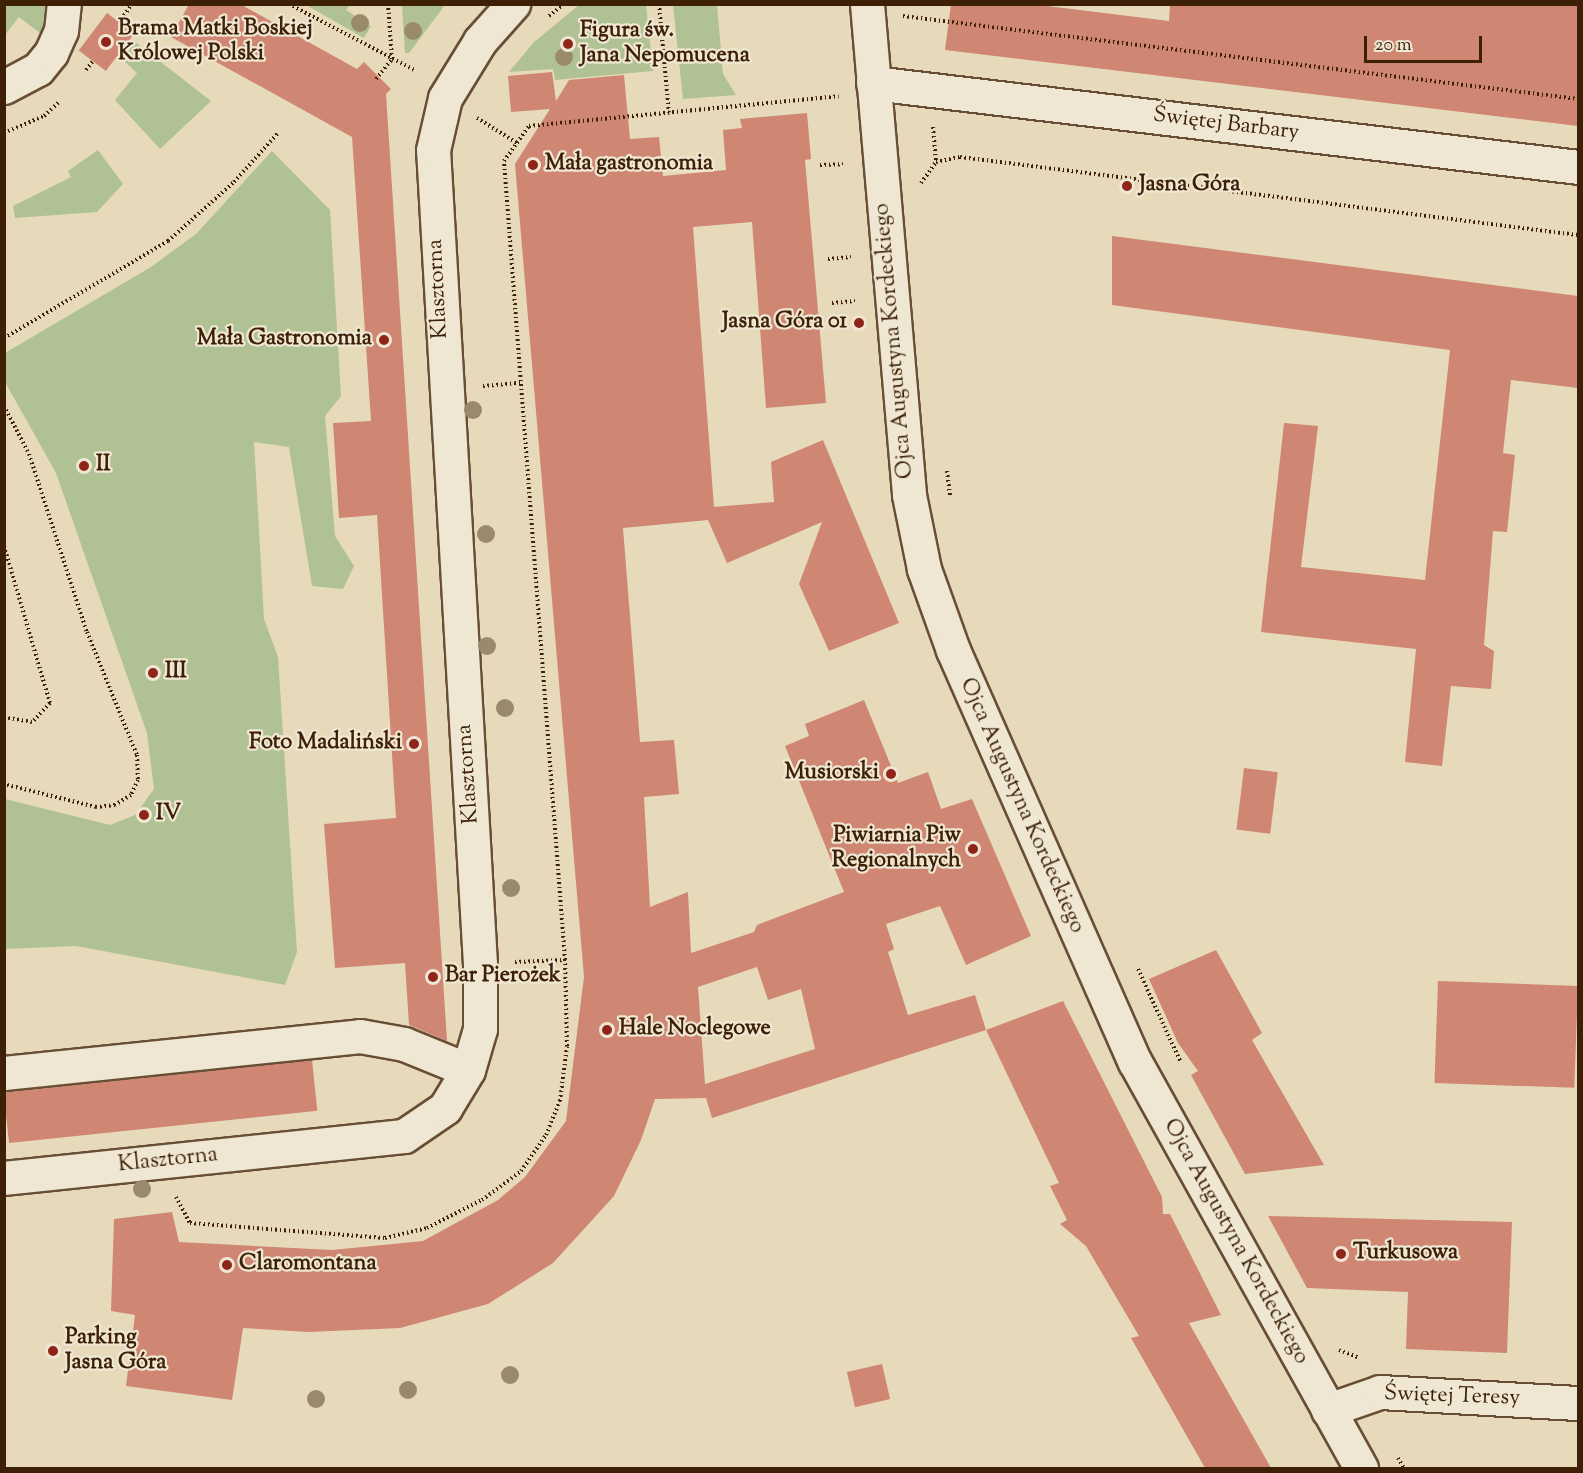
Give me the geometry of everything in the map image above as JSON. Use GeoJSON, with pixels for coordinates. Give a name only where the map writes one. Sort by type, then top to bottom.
{"type":"FeatureCollection","features":[{"type":"Feature","properties":{"kind":"street"},"geometry":{"type":"LineString","coordinates":[[4,87],[38,69],[51,53],[61,31],[64,4]]}},
{"type":"Feature","properties":{"kind":"street","name":"Klasztorna"},"geometry":{"type":"LineString","coordinates":[[4,1178],[404,1136],[445,1108],[468,1070],[480,1029],[482,998],[433,150],[445,98],[480,40],[513,4]]}},
{"type":"Feature","properties":{"kind":"street","name":"Ojca Augustyna Kordeckiego"},"geometry":{"type":"LineString","coordinates":[[867,4],[909,495],[924,569],[958,661],[1135,1062],[1361,1468]]}},
{"type":"Feature","properties":{"kind":"street","name":"Świętej Barbary"},"geometry":{"type":"LineString","coordinates":[[873,83],[1578,167]]}},
{"type":"Feature","properties":{"kind":"street"},"geometry":{"type":"LineString","coordinates":[[4,1073],[360,1036],[404,1044],[468,1070]]}},
{"type":"Feature","properties":{"kind":"street","name":"Świętej Teresy"},"geometry":{"type":"LineString","coordinates":[[1328,1410],[1380,1392],[1578,1402]]}},
{"type":"Feature","properties":{"kind":"path"},"geometry":{"type":"LineString","coordinates":[[119,23],[132,4]]}},
{"type":"Feature","properties":{"kind":"path"},"geometry":{"type":"LineString","coordinates":[[289,4],[414,70]]}},
{"type":"Feature","properties":{"kind":"path"},"geometry":{"type":"LineString","coordinates":[[376,79],[392,59],[388,4]]}},
{"type":"Feature","properties":{"kind":"path"},"geometry":{"type":"LineString","coordinates":[[543,21],[564,4]]}},
{"type":"Feature","properties":{"kind":"path"},"geometry":{"type":"LineString","coordinates":[[659,4],[669,113]]}},
{"type":"Feature","properties":{"kind":"path"},"geometry":{"type":"LineString","coordinates":[[903,16],[1578,99]]}},
{"type":"Feature","properties":{"kind":"path"},"geometry":{"type":"LineString","coordinates":[[173,1193],[190,1223],[385,1238],[427,1228],[482,1200],[521,1171],[546,1135],[560,1101],[567,1046],[565,960],[504,161],[529,126],[817,98]]}},
{"type":"Feature","properties":{"kind":"path"},"geometry":{"type":"LineString","coordinates":[[480,110],[477,119],[517,143]]}},
{"type":"Feature","properties":{"kind":"path"},"geometry":{"type":"LineString","coordinates":[[919,188],[936,162],[933,117]]}},
{"type":"Feature","properties":{"kind":"path"},"geometry":{"type":"LineString","coordinates":[[4,338],[168,241],[234,182],[279,132]]}},
{"type":"Feature","properties":{"kind":"path"},"geometry":{"type":"LineString","coordinates":[[936,162],[960,157],[1578,235]]}},
{"type":"Feature","properties":{"kind":"path"},"geometry":{"type":"LineString","coordinates":[[820,165],[851,163]]}},
{"type":"Feature","properties":{"kind":"path"},"geometry":{"type":"LineString","coordinates":[[828,259],[860,256]]}},
{"type":"Feature","properties":{"kind":"path"},"geometry":{"type":"LineString","coordinates":[[832,303],[864,301]]}},
{"type":"Feature","properties":{"kind":"path"},"geometry":{"type":"LineString","coordinates":[[480,386],[521,383]]}},
{"type":"Feature","properties":{"kind":"path"},"geometry":{"type":"LineString","coordinates":[[4,406],[29,454],[87,632],[137,755],[138,780],[131,795],[115,805],[96,807],[4,784]]}},
{"type":"Feature","properties":{"kind":"path"},"geometry":{"type":"LineString","coordinates":[[946,459],[951,507]]}},
{"type":"Feature","properties":{"kind":"path"},"geometry":{"type":"LineString","coordinates":[[4,546],[50,703],[32,722],[4,717]]}},
{"type":"Feature","properties":{"kind":"path"},"geometry":{"type":"LineString","coordinates":[[502,963],[565,960]]}},
{"type":"Feature","properties":{"kind":"path"},"geometry":{"type":"LineString","coordinates":[[1137,967],[1186,1074]]}},
{"type":"Feature","properties":{"kind":"green space"},"geometry":{"type":"Polygon","coordinates":[[[5,5],[51,5],[45,29],[40,33],[19,17],[5,35],[5,5]]]}},
{"type":"Feature","properties":{"kind":"green space"},"geometry":{"type":"Polygon","coordinates":[[[306,5],[350,5],[346,10],[371,26],[364,38],[306,5]]]}},
{"type":"Feature","properties":{"kind":"green space"},"geometry":{"type":"Polygon","coordinates":[[[402,5],[445,5],[409,53],[405,53],[402,5]]]}},
{"type":"Feature","properties":{"kind":"green space"},"geometry":{"type":"Polygon","coordinates":[[[579,5],[646,5],[653,71],[555,80],[553,69],[509,72],[534,42],[579,5]]]}},
{"type":"Feature","properties":{"kind":"green space"},"geometry":{"type":"Polygon","coordinates":[[[673,5],[717,5],[723,74],[736,95],[683,99],[673,5]]]}},
{"type":"Feature","properties":{"kind":"green space"},"geometry":{"type":"Polygon","coordinates":[[[135,42],[211,101],[160,149],[115,100],[137,73],[122,59],[135,42]]]}},
{"type":"Feature","properties":{"kind":"green space"},"geometry":{"type":"Polygon","coordinates":[[[98,150],[123,184],[97,212],[15,218],[13,206],[71,177],[68,171],[98,150]]]}},
{"type":"Feature","properties":{"kind":"green space"},"geometry":{"type":"Polygon","coordinates":[[[272,151],[330,210],[341,396],[325,416],[335,536],[354,566],[343,589],[312,586],[289,447],[254,442],[264,619],[278,657],[297,952],[285,985],[76,946],[5,949],[5,799],[110,825],[135,815],[154,789],[147,733],[56,473],[5,382],[5,353],[151,267],[196,234],[272,151]]]}},
{"type":"Feature","properties":{"kind":"building"},"geometry":{"type":"Polygon","coordinates":[[[189,4],[240,4],[357,69],[364,62],[391,89],[386,94],[447,1041],[409,1025],[405,963],[335,968],[324,824],[396,818],[377,515],[339,518],[333,423],[371,421],[352,137],[171,37],[189,4]]]}},
{"type":"Feature","properties":{"kind":"building"},"geometry":{"type":"Polygon","coordinates":[[[951,4],[1031,4],[1169,21],[1170,4],[1578,4],[1578,126],[945,50],[951,4]]]}},
{"type":"Feature","properties":{"kind":"building","name":"Brama Matki Boskiej Królowej Polski"},"geometry":{"type":"Polygon","coordinates":[[[107,13],[134,33],[106,71],[79,51],[107,13]]]}},
{"type":"Feature","properties":{"kind":"building"},"geometry":{"type":"Polygon","coordinates":[[[552,72],[556,101],[569,80],[624,75],[630,139],[659,137],[663,176],[726,170],[723,130],[742,128],[740,119],[807,113],[811,159],[805,160],[826,403],[766,408],[752,222],[693,227],[714,507],[774,502],[771,462],[823,440],[899,623],[829,651],[799,584],[822,522],[727,563],[708,520],[623,528],[640,742],[674,740],[679,794],[644,797],[650,907],[688,892],[691,953],[754,932],[757,925],[844,892],[785,746],[809,736],[805,724],[864,700],[898,783],[928,772],[941,809],[972,799],[1031,936],[966,965],[940,906],[886,924],[894,949],[888,952],[908,1015],[975,995],[986,1030],[712,1118],[706,1098],[655,1099],[641,1140],[614,1196],[553,1263],[488,1304],[400,1328],[308,1332],[243,1328],[232,1400],[126,1386],[135,1315],[111,1311],[114,1219],[172,1212],[179,1242],[332,1250],[423,1241],[498,1200],[525,1177],[566,1121],[584,977],[515,164],[550,109],[511,112],[508,76],[552,72]],[[757,967],[698,987],[705,1084],[815,1049],[801,989],[768,1000],[757,967]]]}},
{"type":"Feature","properties":{"kind":"building"},"geometry":{"type":"Polygon","coordinates":[[[1112,236],[1578,296],[1578,388],[1511,380],[1503,453],[1515,455],[1507,532],[1493,531],[1484,645],[1494,651],[1491,689],[1451,686],[1442,766],[1405,762],[1416,649],[1261,632],[1284,423],[1318,426],[1301,567],[1425,580],[1450,350],[1112,305],[1112,236]]]}},
{"type":"Feature","properties":{"kind":"building"},"geometry":{"type":"Polygon","coordinates":[[[1244,768],[1278,772],[1270,834],[1236,830],[1244,768]]]}},
{"type":"Feature","properties":{"kind":"building"},"geometry":{"type":"Polygon","coordinates":[[[1216,950],[1262,1033],[1252,1040],[1324,1165],[1245,1174],[1191,1075],[1198,1071],[1178,1043],[1149,979],[1216,950]]]}},
{"type":"Feature","properties":{"kind":"building"},"geometry":{"type":"Polygon","coordinates":[[[1438,981],[1578,986],[1574,1088],[1434,1083],[1438,981]]]}},
{"type":"Feature","properties":{"kind":"building"},"geometry":{"type":"Polygon","coordinates":[[[1063,1001],[1162,1197],[1163,1214],[1170,1214],[1221,1315],[1189,1323],[1271,1468],[1205,1468],[1131,1338],[1139,1336],[1086,1246],[1060,1224],[1067,1220],[1050,1186],[1059,1183],[986,1030],[1063,1001]]]}},
{"type":"Feature","properties":{"kind":"building"},"geometry":{"type":"Polygon","coordinates":[[[312,1060],[317,1111],[9,1143],[4,1092],[312,1060]]]}},
{"type":"Feature","properties":{"kind":"building"},"geometry":{"type":"Polygon","coordinates":[[[1268,1216],[1512,1222],[1507,1353],[1406,1349],[1408,1292],[1307,1288],[1268,1216]]]}},
{"type":"Feature","properties":{"kind":"building"},"geometry":{"type":"Polygon","coordinates":[[[882,1364],[890,1399],[855,1407],[847,1372],[882,1364]]]}},
{"type":"Feature","properties":{"kind":"place","name":"Brama Matki Boskiej Królowej Polski"},"geometry":{"type":"Point","coordinates":[106,42]}},
{"type":"Feature","properties":{"kind":"place","name":"Figura św. Jana Nepomucena"},"geometry":{"type":"Point","coordinates":[568,44]}},
{"type":"Feature","properties":{"kind":"place","name":"Mała gastronomia"},"geometry":{"type":"Point","coordinates":[533,165]}},
{"type":"Feature","properties":{"kind":"place","name":"Jasna Góra"},"geometry":{"type":"Point","coordinates":[1127,186]}},
{"type":"Feature","properties":{"kind":"place","name":"Jasna Góra 01"},"geometry":{"type":"Point","coordinates":[859,323]}},
{"type":"Feature","properties":{"kind":"place","name":"Mała Gastronomia"},"geometry":{"type":"Point","coordinates":[384,340]}},
{"type":"Feature","properties":{"kind":"place","name":"II"},"geometry":{"type":"Point","coordinates":[84,466]}},
{"type":"Feature","properties":{"kind":"place","name":"III"},"geometry":{"type":"Point","coordinates":[153,673]}},
{"type":"Feature","properties":{"kind":"place","name":"Foto Madaliński"},"geometry":{"type":"Point","coordinates":[414,744]}},
{"type":"Feature","properties":{"kind":"place","name":"Musiorski"},"geometry":{"type":"Point","coordinates":[891,774]}},
{"type":"Feature","properties":{"kind":"place","name":"IV"},"geometry":{"type":"Point","coordinates":[144,815]}},
{"type":"Feature","properties":{"kind":"place","name":"Piwiarnia Piw Regionalnych"},"geometry":{"type":"Point","coordinates":[973,849]}},
{"type":"Feature","properties":{"kind":"place","name":"Bar Pierożek"},"geometry":{"type":"Point","coordinates":[433,977]}},
{"type":"Feature","properties":{"kind":"place","name":"Hale Noclegowe"},"geometry":{"type":"Point","coordinates":[607,1030]}},
{"type":"Feature","properties":{"kind":"place","name":"Turkusowa"},"geometry":{"type":"Point","coordinates":[1341,1254]}},
{"type":"Feature","properties":{"kind":"place","name":"Claromontana"},"geometry":{"type":"Point","coordinates":[227,1265]}},
{"type":"Feature","properties":{"kind":"place","name":"Parking Jasna Góra"},"geometry":{"type":"Point","coordinates":[53,1351]}}]}
